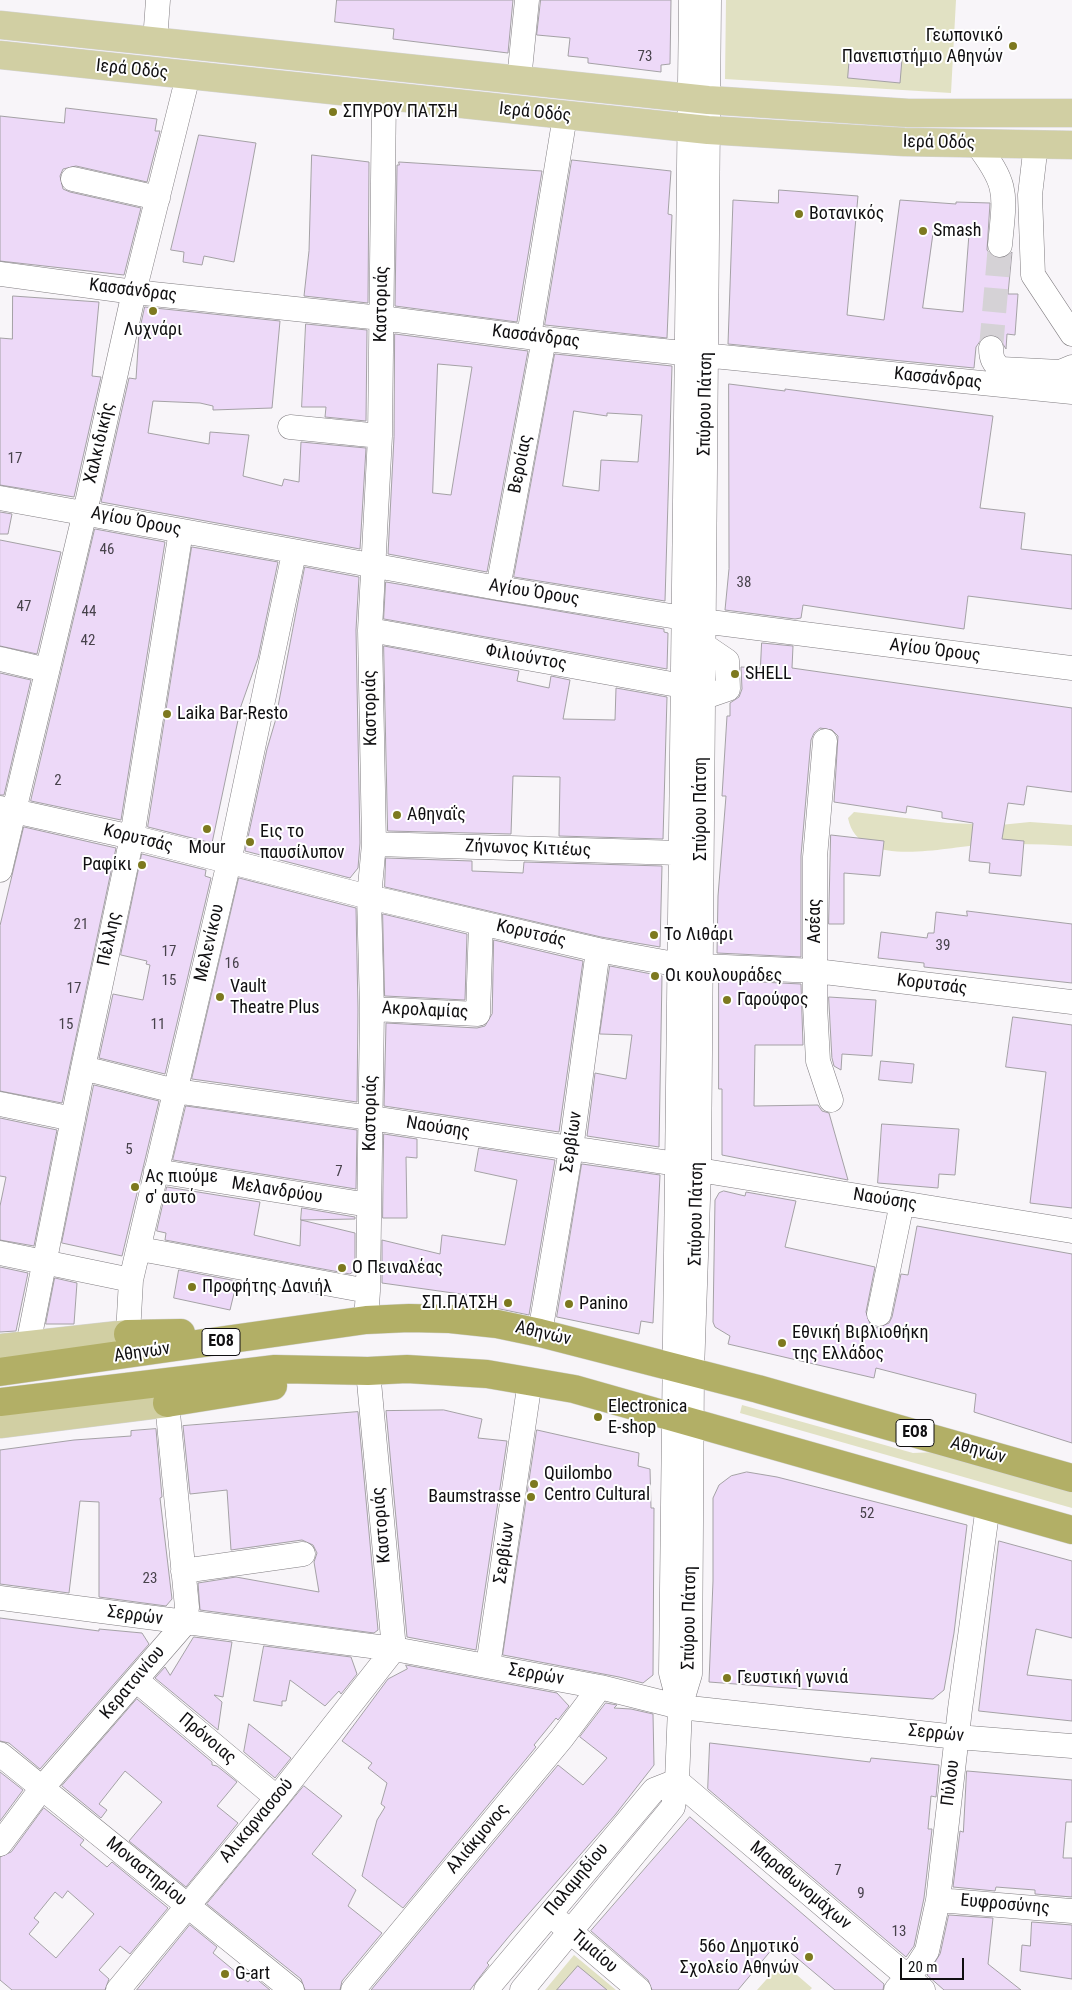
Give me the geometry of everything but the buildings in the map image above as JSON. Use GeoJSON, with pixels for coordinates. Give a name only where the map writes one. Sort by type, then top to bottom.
{"type":"FeatureCollection","features":[{"type":"Feature","properties":{"kind":"highway","name":"Αθηνών"},"geometry":{"type":"LineString","coordinates":[[0,1372],[366,1320],[450,1319],[497,1324],[540,1333],[684,1369],[1072,1478]]}},
{"type":"Feature","properties":{"kind":"highway"},"geometry":{"type":"LineString","coordinates":[[128,1334],[285,1333]]}},
{"type":"Feature","properties":{"kind":"highway","name":"Αθηνών"},"geometry":{"type":"LineString","coordinates":[[0,1402],[275,1369],[444,1370],[530,1381],[574,1389],[1072,1530]]}},
{"type":"Feature","properties":{"kind":"highway"},"geometry":{"type":"LineString","coordinates":[[167,1403],[368,1371]]}},
{"type":"Feature","properties":{"kind":"main road","name":"Ιερά Οδός"},"geometry":{"type":"LineString","coordinates":[[0,25],[699,99],[908,113],[1072,113]]}},
{"type":"Feature","properties":{"kind":"main road","name":"Ιερά Οδός"},"geometry":{"type":"LineString","coordinates":[[0,56],[699,129],[830,139],[1072,145]]}},
{"type":"Feature","properties":{"kind":"main road","name":"Αθηνών"},"geometry":{"type":"LineString","coordinates":[[0,1348],[128,1334]]}},
{"type":"Feature","properties":{"kind":"main road"},"geometry":{"type":"LineString","coordinates":[[0,1424],[167,1403]]}},
{"type":"Feature","properties":{"kind":"street"},"geometry":{"type":"LineString","coordinates":[[155,42],[158,0]]}},
{"type":"Feature","properties":{"kind":"street"},"geometry":{"type":"LineString","coordinates":[[519,80],[527,0]]}},
{"type":"Feature","properties":{"kind":"street","name":"Σπύρου Πάτση"},"geometry":{"type":"LineString","coordinates":[[680,1707],[690,1674],[683,1420],[688,1167],[699,129],[699,99],[691,0]]}},
{"type":"Feature","properties":{"kind":"street","name":"Σπύρου Πάτση"},"geometry":{"type":"LineString","coordinates":[[699,99],[710,0]]}},
{"type":"Feature","properties":{"kind":"street","name":"Χαλκιδικής"},"geometry":{"type":"LineString","coordinates":[[0,870],[7,809],[47,670],[85,512],[134,292],[188,76]]}},
{"type":"Feature","properties":{"kind":"street","name":"Καστοριάς"},"geometry":{"type":"LineString","coordinates":[[366,1320],[370,1205],[372,1009],[369,897],[374,844],[370,630],[380,436],[384,96]]}},
{"type":"Feature","properties":{"kind":"street","name":"Βεροίας"},"geometry":{"type":"LineString","coordinates":[[498,588],[537,338],[564,116]]}},
{"type":"Feature","properties":{"kind":"street"},"geometry":{"type":"LineString","coordinates":[[976,143],[1002,182],[1005,202],[1000,245]]}},
{"type":"Feature","properties":{"kind":"street"},"geometry":{"type":"LineString","coordinates":[[1036,144],[1030,195],[1033,275],[1072,334]]}},
{"type":"Feature","properties":{"kind":"street"},"geometry":{"type":"LineString","coordinates":[[73,178],[158,198]]}},
{"type":"Feature","properties":{"kind":"street"},"geometry":{"type":"LineString","coordinates":[[1002,182],[1012,179],[1020,182],[1030,195]]}},
{"type":"Feature","properties":{"kind":"street","name":"Κασσάνδρας"},"geometry":{"type":"LineString","coordinates":[[0,274],[134,292],[381,318],[537,338],[1072,392]]}},
{"type":"Feature","properties":{"kind":"street"},"geometry":{"type":"LineString","coordinates":[[991,348],[991,357],[994,364],[1001,369],[1060,372],[1072,367]]}},
{"type":"Feature","properties":{"kind":"street"},"geometry":{"type":"LineString","coordinates":[[290,427],[380,436]]}},
{"type":"Feature","properties":{"kind":"street","name":"Αγίου Όρους"},"geometry":{"type":"LineString","coordinates":[[0,498],[85,512],[294,553],[372,564],[498,588],[693,618],[1072,668]]}},
{"type":"Feature","properties":{"kind":"street","name":"Πέλλης"},"geometry":{"type":"LineString","coordinates":[[28,1345],[83,1068],[132,837],[181,531]]}},
{"type":"Feature","properties":{"kind":"street","name":"Μελενίκου"},"geometry":{"type":"LineString","coordinates":[[128,1334],[131,1280],[140,1249],[156,1171],[229,862],[294,553]]}},
{"type":"Feature","properties":{"kind":"street","name":"Σπύρου Πάτση"},"geometry":{"type":"LineString","coordinates":[[690,966],[681,853],[692,692],[702,644],[693,618]]}},
{"type":"Feature","properties":{"kind":"street","name":"Φιλιούντος"},"geometry":{"type":"LineString","coordinates":[[370,630],[692,692]]}},
{"type":"Feature","properties":{"kind":"street"},"geometry":{"type":"LineString","coordinates":[[0,659],[47,670]]}},
{"type":"Feature","properties":{"kind":"street","name":"Ασέας"},"geometry":{"type":"LineString","coordinates":[[825,741],[815,857],[816,1049],[821,1073],[831,1100]]}},
{"type":"Feature","properties":{"kind":"street","name":"Κορυτσάς"},"geometry":{"type":"LineString","coordinates":[[7,809],[132,837],[369,897],[598,950],[690,966],[816,971],[1072,1002]]}},
{"type":"Feature","properties":{"kind":"street","name":"Ζήνωνος Κιτιέως"},"geometry":{"type":"LineString","coordinates":[[374,844],[681,853]]}},
{"type":"Feature","properties":{"kind":"street","name":"Ακρολαμίας"},"geometry":{"type":"LineString","coordinates":[[372,1009],[478,1014],[481,923]]}},
{"type":"Feature","properties":{"kind":"street","name":"Σερβίων"},"geometry":{"type":"LineString","coordinates":[[540,1333],[571,1149],[598,950]]}},
{"type":"Feature","properties":{"kind":"street","name":"Ναούσης"},"geometry":{"type":"LineString","coordinates":[[83,1068],[175,1091],[371,1118],[688,1167],[1072,1231]]}},
{"type":"Feature","properties":{"kind":"street"},"geometry":{"type":"LineString","coordinates":[[0,1104],[73,1119]]}},
{"type":"Feature","properties":{"kind":"street","name":"Μελανδρύου"},"geometry":{"type":"LineString","coordinates":[[156,1171],[370,1205]]}},
{"type":"Feature","properties":{"kind":"street"},"geometry":{"type":"LineString","coordinates":[[879,1314],[902,1203]]}},
{"type":"Feature","properties":{"kind":"street"},"geometry":{"type":"LineString","coordinates":[[140,1249],[368,1291]]}},
{"type":"Feature","properties":{"kind":"street"},"geometry":{"type":"LineString","coordinates":[[0,1253],[131,1280]]}},
{"type":"Feature","properties":{"kind":"street","name":"Καστοριάς"},"geometry":{"type":"LineString","coordinates":[[368,1371],[394,1650]]}},
{"type":"Feature","properties":{"kind":"street","name":"Σερβίων"},"geometry":{"type":"LineString","coordinates":[[488,1666],[530,1381]]}},
{"type":"Feature","properties":{"kind":"street"},"geometry":{"type":"LineString","coordinates":[[167,1403],[187,1606],[185,1622]]}},
{"type":"Feature","properties":{"kind":"street","name":"Πύλου"},"geometry":{"type":"LineString","coordinates":[[909,1986],[927,1951],[938,1900],[957,1737],[988,1506]]}},
{"type":"Feature","properties":{"kind":"street"},"geometry":{"type":"LineString","coordinates":[[183,1570],[303,1554]]}},
{"type":"Feature","properties":{"kind":"street","name":"Σερρών"},"geometry":{"type":"LineString","coordinates":[[0,1598],[394,1650],[600,1687],[680,1707],[957,1737],[1072,1746]]}},
{"type":"Feature","properties":{"kind":"street","name":"Κερατσινίου"},"geometry":{"type":"LineString","coordinates":[[0,1844],[42,1788],[185,1622]]}},
{"type":"Feature","properties":{"kind":"street","name":"Αλικαρνασσού"},"geometry":{"type":"LineString","coordinates":[[118,1990],[277,1798],[394,1650]]}},
{"type":"Feature","properties":{"kind":"street","name":"Πρόνοιας"},"geometry":{"type":"LineString","coordinates":[[136,1680],[277,1798]]}},
{"type":"Feature","properties":{"kind":"street","name":"Αλιάκμονος"},"geometry":{"type":"LineString","coordinates":[[354,1990],[562,1738],[600,1687]]}},
{"type":"Feature","properties":{"kind":"street","name":"Παλαμηδίου"},"geometry":{"type":"LineString","coordinates":[[522,1990],[673,1807],[677,1781],[680,1707]]}},
{"type":"Feature","properties":{"kind":"street","name":"Μοναστηρίου"},"geometry":{"type":"LineString","coordinates":[[0,1754],[292,1990]]}},
{"type":"Feature","properties":{"kind":"street","name":"Παλαμηδίου"},"geometry":{"type":"LineString","coordinates":[[486,1990],[654,1790],[677,1781]]}},
{"type":"Feature","properties":{"kind":"street","name":"Μαραθωνομάχων"},"geometry":{"type":"LineString","coordinates":[[677,1781],[909,1986]]}},
{"type":"Feature","properties":{"kind":"street","name":"Ευφροσύνης"},"geometry":{"type":"LineString","coordinates":[[938,1900],[1072,1911]]}},
{"type":"Feature","properties":{"kind":"street","name":"Τιμαίου"},"geometry":{"type":"LineString","coordinates":[[550,1913],[639,1990]]}},
{"type":"Feature","properties":{"kind":"green space"},"geometry":{"type":"Polygon","coordinates":[[[726,0],[956,0],[951,93],[725,79],[726,0]]]}},
{"type":"Feature","properties":{"kind":"green space"},"geometry":{"type":"Polygon","coordinates":[[[854,812],[948,823],[1000,825],[1030,822],[1072,825],[1072,846],[1003,844],[925,851],[904,852],[885,850],[868,844],[855,834],[848,818],[854,812]]]}},
{"type":"Feature","properties":{"kind":"green space"},"geometry":{"type":"Polygon","coordinates":[[[742,1405],[913,1453],[937,1452],[1072,1491],[1072,1508],[740,1413],[742,1405]]]}},
{"type":"Feature","properties":{"kind":"green space"},"geometry":{"type":"Polygon","coordinates":[[[574,1955],[616,1990],[545,1990],[574,1955]]]}},
{"type":"Feature","properties":{"kind":"green space"},"geometry":{"type":"Polygon","coordinates":[[[782,1962],[812,1988],[810,1990],[757,1990],[782,1962]]]}},
{"type":"Feature","properties":{"kind":"tunnel"},"geometry":{"type":"LineString","coordinates":[[991,348],[1000,245]]}},
{"type":"Feature","properties":{"kind":"place","name":"Γεωπονικό Πανεπιστήμιο Αθηνών"},"geometry":{"type":"Point","coordinates":[1013,46]}},
{"type":"Feature","properties":{"kind":"place","name":"ΣΠΥΡΟΥ ΠΑΤΣΗ"},"geometry":{"type":"Point","coordinates":[333,112]}},
{"type":"Feature","properties":{"kind":"place","name":"Βοτανικός"},"geometry":{"type":"Point","coordinates":[799,214]}},
{"type":"Feature","properties":{"kind":"place","name":"Smash"},"geometry":{"type":"Point","coordinates":[923,231]}},
{"type":"Feature","properties":{"kind":"place","name":"Λυχνάρι"},"geometry":{"type":"Point","coordinates":[153,311]}},
{"type":"Feature","properties":{"kind":"place","name":"SHELL"},"geometry":{"type":"Point","coordinates":[735,674]}},
{"type":"Feature","properties":{"kind":"place","name":"Laika Bar-Resto"},"geometry":{"type":"Point","coordinates":[167,714]}},
{"type":"Feature","properties":{"kind":"place","name":"Αθηναΐς"},"geometry":{"type":"Point","coordinates":[397,815]}},
{"type":"Feature","properties":{"kind":"place","name":"Mour"},"geometry":{"type":"Point","coordinates":[207,829]}},
{"type":"Feature","properties":{"kind":"place","name":"Εις το παυσίλυπον"},"geometry":{"type":"Point","coordinates":[250,842]}},
{"type":"Feature","properties":{"kind":"place","name":"Ραφίκι"},"geometry":{"type":"Point","coordinates":[142,865]}},
{"type":"Feature","properties":{"kind":"place","name":"Το Λιθάρι"},"geometry":{"type":"Point","coordinates":[654,935]}},
{"type":"Feature","properties":{"kind":"place","name":"Οι κουλουράδες"},"geometry":{"type":"Point","coordinates":[655,976]}},
{"type":"Feature","properties":{"kind":"place","name":"Vault Theatre Plus"},"geometry":{"type":"Point","coordinates":[220,997]}},
{"type":"Feature","properties":{"kind":"place","name":"Γαρούφος"},"geometry":{"type":"Point","coordinates":[727,1000]}},
{"type":"Feature","properties":{"kind":"place","name":"Ας πιούμε σ' αυτό"},"geometry":{"type":"Point","coordinates":[135,1187]}},
{"type":"Feature","properties":{"kind":"place","name":"Ο Πειναλέας"},"geometry":{"type":"Point","coordinates":[342,1268]}},
{"type":"Feature","properties":{"kind":"place","name":"Προφήτης Δανιήλ"},"geometry":{"type":"Point","coordinates":[192,1287]}},
{"type":"Feature","properties":{"kind":"place","name":"ΣΠ.ΠΑΤΣΗ"},"geometry":{"type":"Point","coordinates":[508,1303]}},
{"type":"Feature","properties":{"kind":"place","name":"Panino"},"geometry":{"type":"Point","coordinates":[569,1304]}},
{"type":"Feature","properties":{"kind":"place","name":"Εθνική Βιβλιοθήκη της Ελλάδος"},"geometry":{"type":"Point","coordinates":[782,1343]}},
{"type":"Feature","properties":{"kind":"place","name":"Electronica E-shop"},"geometry":{"type":"Point","coordinates":[598,1417]}},
{"type":"Feature","properties":{"kind":"place","name":"Quilombo Centro Cultural"},"geometry":{"type":"Point","coordinates":[534,1484]}},
{"type":"Feature","properties":{"kind":"place","name":"Baumstrasse"},"geometry":{"type":"Point","coordinates":[531,1497]}},
{"type":"Feature","properties":{"kind":"place","name":"Γευστική γωνιά"},"geometry":{"type":"Point","coordinates":[727,1678]}},
{"type":"Feature","properties":{"kind":"place","name":"56ο Δημοτικό Σχολείο Αθηνών"},"geometry":{"type":"Point","coordinates":[809,1957]}},
{"type":"Feature","properties":{"kind":"place","name":"G-art"},"geometry":{"type":"Point","coordinates":[225,1974]}}]}
